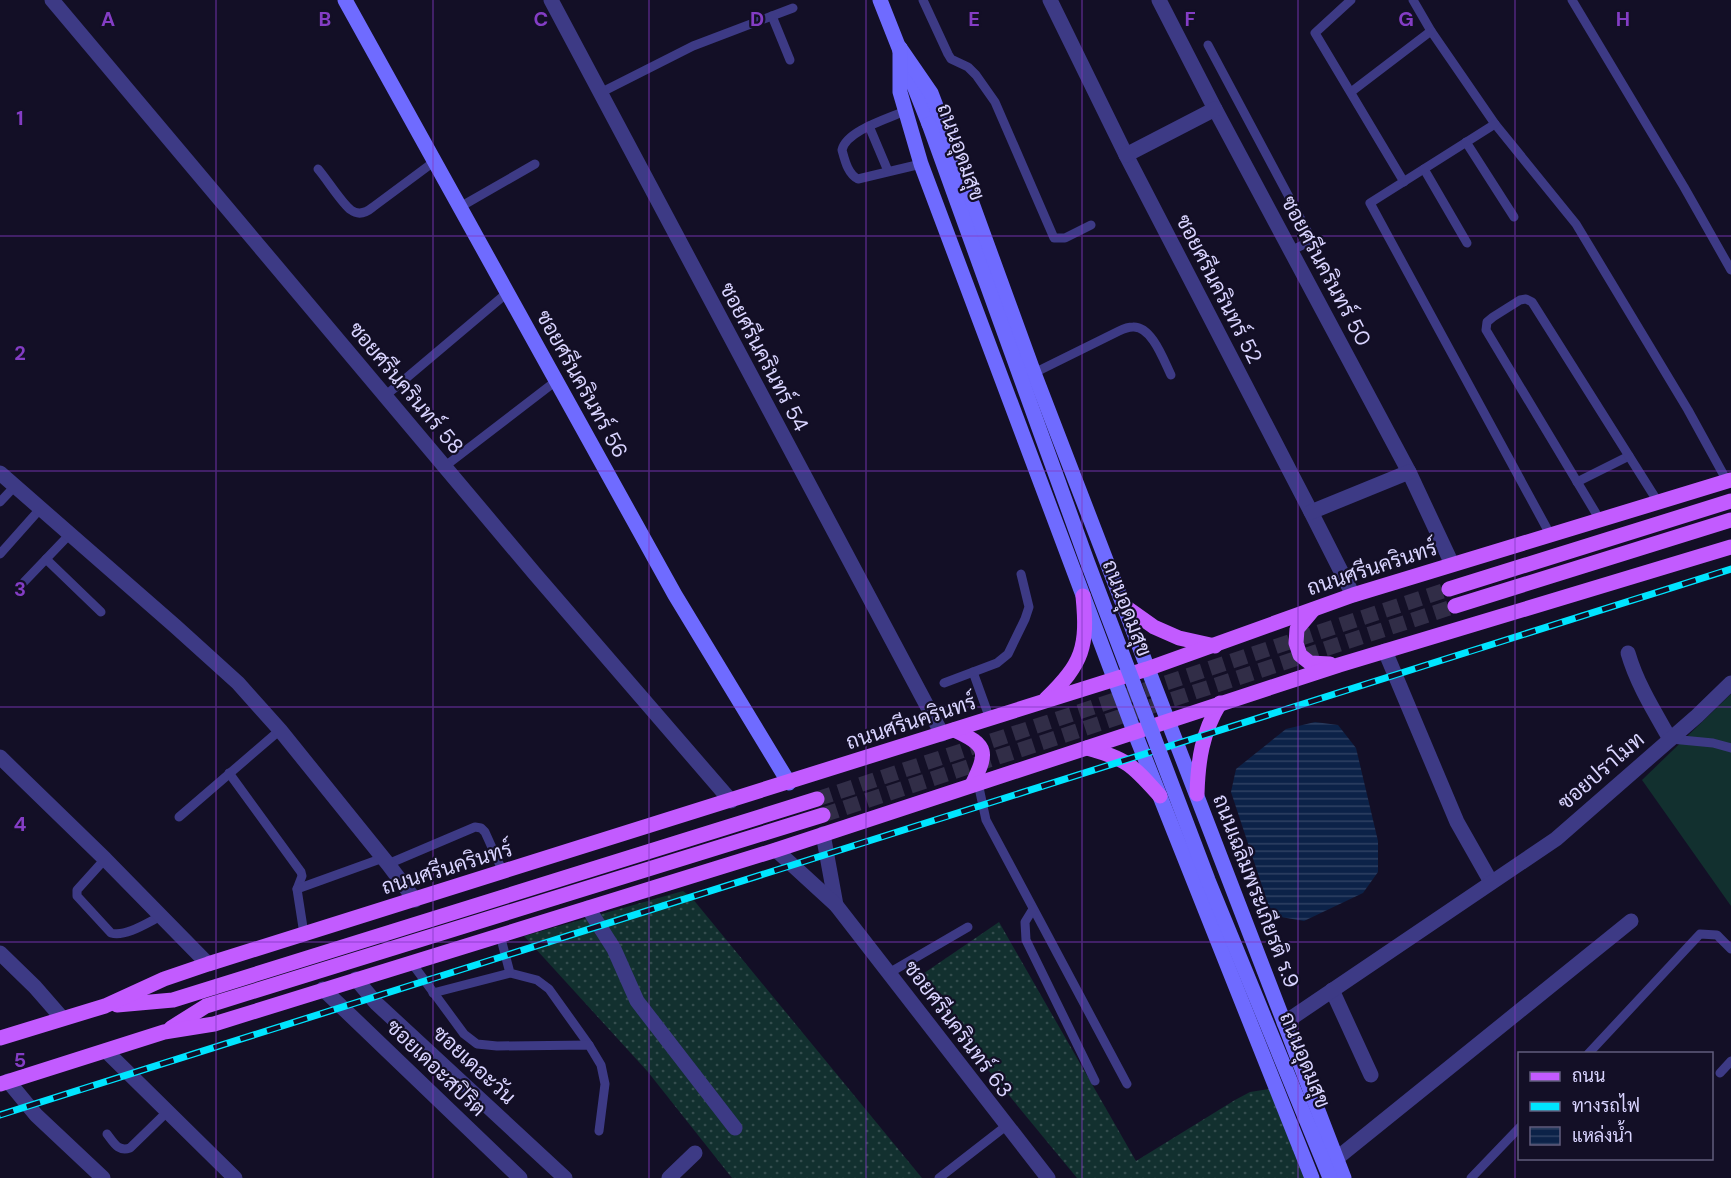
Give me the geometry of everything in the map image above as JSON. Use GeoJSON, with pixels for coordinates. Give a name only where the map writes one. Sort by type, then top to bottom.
{"type":"FeatureCollection","features":[{"type":"Feature","properties":{"kind":"main road","name":"ซอยศรีนครินทร์ 56"},"geometry":{"type":"LineString","coordinates":[[345,0],[675,595],[789,783]]}},
{"type":"Feature","properties":{"kind":"main road","name":"ถนนอุดมสุข"},"geometry":{"type":"LineString","coordinates":[[880,0],[929,124],[1099,594],[1208,880],[1330,1178]]}},
{"type":"Feature","properties":{"kind":"main road","name":"ถนนอุดมสุข"},"geometry":{"type":"LineString","coordinates":[[900,48],[900,92],[921,164],[1134,731]]}},
{"type":"Feature","properties":{"kind":"main road","name":"ถนนอุดมสุข"},"geometry":{"type":"LineString","coordinates":[[900,48],[931,93],[1034,374],[1168,720]]}},
{"type":"Feature","properties":{"kind":"main road"},"geometry":{"type":"LineString","coordinates":[[1035,468],[1046,478],[1055,479],[1062,475],[1066,457]]}},
{"type":"Feature","properties":{"kind":"main road","name":"ถนนศรีนครินทร์"},"geometry":{"type":"LineString","coordinates":[[0,1038],[105,1006],[165,979],[208,964],[1114,680],[1314,609],[1452,564],[1729,481]]}},
{"type":"Feature","properties":{"kind":"main road","name":"ถนนศรีนครินทร์"},"geometry":{"type":"LineString","coordinates":[[1449,589],[1731,501]]}},
{"type":"Feature","properties":{"kind":"main road"},"geometry":{"type":"LineString","coordinates":[[1455,606],[1731,520]]}},
{"type":"Feature","properties":{"kind":"main road"},"geometry":{"type":"LineString","coordinates":[[4,1083],[164,1032],[214,1024],[588,908],[823,834],[1339,665],[1731,547]]}},
{"type":"Feature","properties":{"kind":"main road"},"geometry":{"type":"LineString","coordinates":[[1044,701],[1065,680],[1080,657],[1085,619],[1083,596]]}},
{"type":"Feature","properties":{"kind":"main road"},"geometry":{"type":"LineString","coordinates":[[1123,605],[1154,627],[1179,638],[1215,646]]}},
{"type":"Feature","properties":{"kind":"main road"},"geometry":{"type":"LineString","coordinates":[[1314,609],[1297,628],[1296,643],[1300,655],[1310,663],[1339,665]]}},
{"type":"Feature","properties":{"kind":"main road"},"geometry":{"type":"LineString","coordinates":[[1197,794],[1198,760],[1212,717],[1220,703]]}},
{"type":"Feature","properties":{"kind":"main road","name":"ถนนเฉลิมพระเกียรติ ร.9"},"geometry":{"type":"LineString","coordinates":[[1168,720],[1344,1178]]}},
{"type":"Feature","properties":{"kind":"main road"},"geometry":{"type":"LineString","coordinates":[[1134,731],[1312,1178]]}},
{"type":"Feature","properties":{"kind":"main road"},"geometry":{"type":"LineString","coordinates":[[948,732],[969,736],[981,749],[982,763],[975,784]]}},
{"type":"Feature","properties":{"kind":"main road"},"geometry":{"type":"LineString","coordinates":[[1087,748],[1113,755],[1133,766],[1160,796]]}},
{"type":"Feature","properties":{"kind":"main road","name":"ถนนศรีนครินทร์"},"geometry":{"type":"LineString","coordinates":[[105,1006],[173,1000],[817,799]]}},
{"type":"Feature","properties":{"kind":"main road"},"geometry":{"type":"LineString","coordinates":[[164,1032],[206,1006],[823,815]]}},
{"type":"Feature","properties":{"kind":"main road"},"geometry":{"type":"LineString","coordinates":[[1188,865],[1186,848],[1195,837],[1204,837],[1209,840],[1219,852]]}},
{"type":"Feature","properties":{"kind":"street","name":"ซอยศรีนครินทร์ 58"},"geometry":{"type":"LineString","coordinates":[[52,0],[444,467],[731,801]]}},
{"type":"Feature","properties":{"kind":"street","name":"ซอยศรีนครินทร์ 54"},"geometry":{"type":"LineString","coordinates":[[551,0],[948,732]]}},
{"type":"Feature","properties":{"kind":"street","name":"ซอยศรีนครินทร์ 52"},"geometry":{"type":"LineString","coordinates":[[1050,0],[1126,154],[1353,596]]}},
{"type":"Feature","properties":{"kind":"street","name":"ซอยศรีนครินทร์ 50"},"geometry":{"type":"LineString","coordinates":[[1159,0],[1215,110],[1409,472],[1452,564]]}},
{"type":"Feature","properties":{"kind":"street"},"geometry":{"type":"LineString","coordinates":[[1126,154],[1215,110]]}},
{"type":"Feature","properties":{"kind":"street"},"geometry":{"type":"LineString","coordinates":[[1311,512],[1409,472]]}},
{"type":"Feature","properties":{"kind":"street"},"geometry":{"type":"LineString","coordinates":[[0,473],[238,683],[280,730],[415,900]]}},
{"type":"Feature","properties":{"kind":"street"},"geometry":{"type":"LineString","coordinates":[[1385,651],[1457,822],[1491,882]]}},
{"type":"Feature","properties":{"kind":"street"},"geometry":{"type":"LineString","coordinates":[[1628,653],[1637,680],[1670,739]]}},
{"type":"Feature","properties":{"kind":"street","name":"ซอยปราโมท"},"geometry":{"type":"LineString","coordinates":[[1284,1023],[1556,839],[1731,683]]}},
{"type":"Feature","properties":{"kind":"street"},"geometry":{"type":"LineString","coordinates":[[0,757],[208,964]]}},
{"type":"Feature","properties":{"kind":"street","name":"ซอยศรีนครินทร์ 63"},"geometry":{"type":"LineString","coordinates":[[823,834],[836,905]]}},
{"type":"Feature","properties":{"kind":"street","name":"ซอยศรีนครินทร์ 63"},"geometry":{"type":"LineString","coordinates":[[776,849],[836,905],[1048,1178]]}},
{"type":"Feature","properties":{"kind":"street"},"geometry":{"type":"LineString","coordinates":[[588,908],[614,949],[637,1001],[735,1128]]}},
{"type":"Feature","properties":{"kind":"street"},"geometry":{"type":"LineString","coordinates":[[1336,1159],[1631,921]]}},
{"type":"Feature","properties":{"kind":"street"},"geometry":{"type":"LineString","coordinates":[[0,953],[35,987],[62,1018]]}},
{"type":"Feature","properties":{"kind":"street","name":"ซอยเดอะวัน"},"geometry":{"type":"LineString","coordinates":[[356,979],[376,1003],[566,1178]]}},
{"type":"Feature","properties":{"kind":"street","name":"ซอยเดอะสปิริต"},"geometry":{"type":"LineString","coordinates":[[323,989],[520,1178]]}},
{"type":"Feature","properties":{"kind":"street"},"geometry":{"type":"LineString","coordinates":[[1332,990],[1371,1075]]}},
{"type":"Feature","properties":{"kind":"street"},"geometry":{"type":"LineString","coordinates":[[106,1051],[235,1178]]}},
{"type":"Feature","properties":{"kind":"street"},"geometry":{"type":"LineString","coordinates":[[4,1083],[103,1178]]}},
{"type":"Feature","properties":{"kind":"street"},"geometry":{"type":"LineString","coordinates":[[669,1178],[695,1152]]}},
{"type":"Feature","properties":{"kind":"lane"},"geometry":{"type":"LineString","coordinates":[[923,0],[951,59],[968,67],[995,102],[1054,238],[1065,238],[1091,225]]}},
{"type":"Feature","properties":{"kind":"lane"},"geometry":{"type":"LineString","coordinates":[[1351,0],[1315,33],[1404,182]]}},
{"type":"Feature","properties":{"kind":"lane"},"geometry":{"type":"LineString","coordinates":[[1413,0],[1431,31],[1495,124],[1576,224],[1729,481]]}},
{"type":"Feature","properties":{"kind":"lane"},"geometry":{"type":"LineString","coordinates":[[1572,0],[1731,270]]}},
{"type":"Feature","properties":{"kind":"lane"},"geometry":{"type":"LineString","coordinates":[[600,93],[693,46],[794,8]]}},
{"type":"Feature","properties":{"kind":"lane"},"geometry":{"type":"LineString","coordinates":[[772,16],[790,60]]}},
{"type":"Feature","properties":{"kind":"lane"},"geometry":{"type":"LineString","coordinates":[[1351,92],[1431,31]]}},
{"type":"Feature","properties":{"kind":"lane"},"geometry":{"type":"LineString","coordinates":[[1208,45],[1312,240],[1291,251]]}},
{"type":"Feature","properties":{"kind":"lane"},"geometry":{"type":"LineString","coordinates":[[905,111],[869,126],[847,139],[842,150],[848,168],[858,179],[921,164]]}},
{"type":"Feature","properties":{"kind":"lane"},"geometry":{"type":"LineString","coordinates":[[1495,124],[1370,203],[1551,536]]}},
{"type":"Feature","properties":{"kind":"lane"},"geometry":{"type":"LineString","coordinates":[[869,126],[888,171]]}},
{"type":"Feature","properties":{"kind":"lane"},"geometry":{"type":"LineString","coordinates":[[1466,142],[1514,217]]}},
{"type":"Feature","properties":{"kind":"lane"},"geometry":{"type":"LineString","coordinates":[[318,169],[351,210],[359,213],[374,207],[435,161]]}},
{"type":"Feature","properties":{"kind":"lane"},"geometry":{"type":"LineString","coordinates":[[460,207],[535,164]]}},
{"type":"Feature","properties":{"kind":"lane"},"geometry":{"type":"LineString","coordinates":[[1424,169],[1467,243]]}},
{"type":"Feature","properties":{"kind":"lane"},"geometry":{"type":"LineString","coordinates":[[385,396],[507,292]]}},
{"type":"Feature","properties":{"kind":"lane"},"geometry":{"type":"LineString","coordinates":[[1600,520],[1486,330],[1487,322],[1492,317],[1520,300],[1526,299],[1532,302],[1658,502]]}},
{"type":"Feature","properties":{"kind":"lane"},"geometry":{"type":"LineString","coordinates":[[1034,374],[1119,331],[1134,327],[1142,329],[1151,337],[1171,375]]}},
{"type":"Feature","properties":{"kind":"lane"},"geometry":{"type":"LineString","coordinates":[[444,467],[556,381]]}},
{"type":"Feature","properties":{"kind":"lane"},"geometry":{"type":"LineString","coordinates":[[1577,482],[1629,456]]}},
{"type":"Feature","properties":{"kind":"lane"},"geometry":{"type":"LineString","coordinates":[[0,502],[15,486]]}},
{"type":"Feature","properties":{"kind":"lane"},"geometry":{"type":"LineString","coordinates":[[0,554],[40,508]]}},
{"type":"Feature","properties":{"kind":"lane"},"geometry":{"type":"LineString","coordinates":[[24,582],[70,534]]}},
{"type":"Feature","properties":{"kind":"lane"},"geometry":{"type":"LineString","coordinates":[[46,559],[101,612]]}},
{"type":"Feature","properties":{"kind":"lane"},"geometry":{"type":"LineString","coordinates":[[944,683],[997,663],[1008,654],[1029,607],[1021,574]]}},
{"type":"Feature","properties":{"kind":"lane"},"geometry":{"type":"LineString","coordinates":[[973,672],[990,719]]}},
{"type":"Feature","properties":{"kind":"lane"},"geometry":{"type":"LineString","coordinates":[[179,817],[280,730]]}},
{"type":"Feature","properties":{"kind":"lane"},"geometry":{"type":"LineString","coordinates":[[1670,739],[1713,743],[1731,748]]}},
{"type":"Feature","properties":{"kind":"lane"},"geometry":{"type":"LineString","coordinates":[[229,773],[301,872],[302,876],[297,889],[304,934]]}},
{"type":"Feature","properties":{"kind":"lane"},"geometry":{"type":"LineString","coordinates":[[975,784],[986,820],[1127,1084]]}},
{"type":"Feature","properties":{"kind":"lane"},"geometry":{"type":"LineString","coordinates":[[297,889],[385,861],[475,827],[485,832],[503,872]]}},
{"type":"Feature","properties":{"kind":"lane"},"geometry":{"type":"LineString","coordinates":[[105,859],[77,890],[78,896],[111,933],[117,934],[131,930],[161,916]]}},
{"type":"Feature","properties":{"kind":"lane"},"geometry":{"type":"LineString","coordinates":[[1033,909],[1025,922],[1026,940],[1095,1081]]}},
{"type":"Feature","properties":{"kind":"lane"},"geometry":{"type":"LineString","coordinates":[[889,973],[968,927]]}},
{"type":"Feature","properties":{"kind":"lane"},"geometry":{"type":"LineString","coordinates":[[1589,1052],[1700,934],[1717,935],[1731,949]]}},
{"type":"Feature","properties":{"kind":"lane"},"geometry":{"type":"LineString","coordinates":[[500,935],[510,973]]}},
{"type":"Feature","properties":{"kind":"lane"},"geometry":{"type":"LineString","coordinates":[[411,962],[464,1034],[477,1044],[497,1046],[589,1045]]}},
{"type":"Feature","properties":{"kind":"lane"},"geometry":{"type":"LineString","coordinates":[[433,993],[510,973],[537,980],[549,989],[601,1065],[605,1084],[599,1131]]}},
{"type":"Feature","properties":{"kind":"lane"},"geometry":{"type":"LineString","coordinates":[[1720,1073],[1731,1061]]}},
{"type":"Feature","properties":{"kind":"lane"},"geometry":{"type":"LineString","coordinates":[[107,1134],[119,1149],[130,1148],[167,1112]]}},
{"type":"Feature","properties":{"kind":"lane"},"geometry":{"type":"LineString","coordinates":[[939,1178],[1006,1126]]}},
{"type":"Feature","properties":{"kind":"lane"},"geometry":{"type":"LineString","coordinates":[[1471,1178],[1518,1129]]}},
{"type":"Feature","properties":{"kind":"green space"},"geometry":{"type":"Polygon","coordinates":[[[1731,694],[1731,906],[1642,780],[1731,694]]]}},
{"type":"Feature","properties":{"kind":"green space"},"geometry":{"type":"Polygon","coordinates":[[[683,891],[692,898],[922,1178],[732,1178],[648,1072],[524,936],[683,891]]]}},
{"type":"Feature","properties":{"kind":"green space"},"geometry":{"type":"Polygon","coordinates":[[[999,922],[1136,1161],[1235,1100],[1250,1092],[1269,1089],[1304,1178],[1077,1178],[914,980],[999,922]]]}},
{"type":"Feature","properties":{"kind":"water"},"geometry":{"type":"Polygon","coordinates":[[[1315,722],[1338,725],[1356,748],[1378,841],[1378,872],[1363,893],[1304,921],[1281,917],[1269,907],[1231,792],[1236,769],[1286,729],[1315,722]]]}},
{"type":"Feature","properties":{"kind":"tunnel"},"geometry":{"type":"LineString","coordinates":[[817,799],[1449,589]]}},
{"type":"Feature","properties":{"kind":"tunnel"},"geometry":{"type":"LineString","coordinates":[[823,815],[1455,606]]}},
{"type":"Feature","properties":{"kind":"railway"},"geometry":{"type":"LineString","coordinates":[[0,1115],[1731,569]]}}]}
